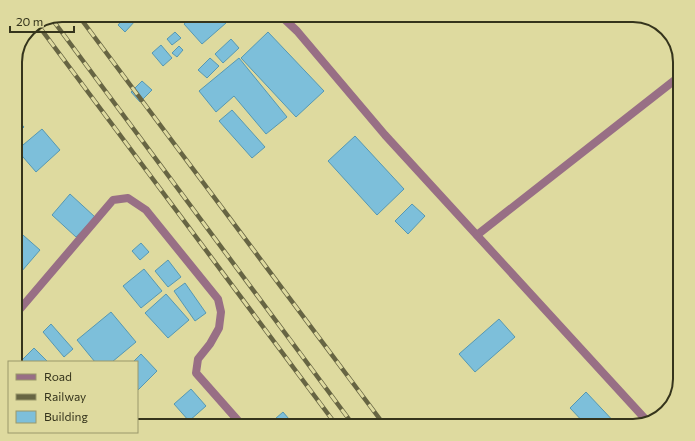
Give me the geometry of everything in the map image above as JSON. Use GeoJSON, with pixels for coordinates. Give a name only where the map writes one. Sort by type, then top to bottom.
{"type":"FeatureCollection","features":[{"type":"Feature","properties":{"kind":"street"},"geometry":{"type":"LineString","coordinates":[[287,22],[297,31],[385,135],[644,418]]}},
{"type":"Feature","properties":{"kind":"street"},"geometry":{"type":"LineString","coordinates":[[477,235],[673,81]]}},
{"type":"Feature","properties":{"kind":"street"},"geometry":{"type":"LineString","coordinates":[[22,307],[113,200],[128,198],[146,210],[218,299],[221,312],[219,328],[210,344],[198,359],[196,373],[237,419]]}},
{"type":"Feature","properties":{"kind":"building"},"geometry":{"type":"Polygon","coordinates":[[[121,22],[134,22],[125,32],[118,25],[121,22]]]}},
{"type":"Feature","properties":{"kind":"building"},"geometry":{"type":"Polygon","coordinates":[[[186,22],[226,23],[202,44],[184,24],[186,22]]]}},
{"type":"Feature","properties":{"kind":"building"},"geometry":{"type":"Polygon","coordinates":[[[175,32],[181,38],[172,45],[167,39],[175,32]]]}},
{"type":"Feature","properties":{"kind":"building"},"geometry":{"type":"Polygon","coordinates":[[[268,32],[324,91],[296,117],[241,58],[268,32]]]}},
{"type":"Feature","properties":{"kind":"building"},"geometry":{"type":"Polygon","coordinates":[[[231,39],[239,48],[223,63],[215,54],[231,39]]]}},
{"type":"Feature","properties":{"kind":"building"},"geometry":{"type":"Polygon","coordinates":[[[161,45],[172,58],[163,66],[152,53],[161,45]]]}},
{"type":"Feature","properties":{"kind":"building"},"geometry":{"type":"Polygon","coordinates":[[[179,46],[183,50],[177,57],[172,53],[179,46]]]}},
{"type":"Feature","properties":{"kind":"building"},"geometry":{"type":"Polygon","coordinates":[[[210,58],[219,66],[207,78],[198,70],[210,58]]]}},
{"type":"Feature","properties":{"kind":"building"},"geometry":{"type":"Polygon","coordinates":[[[239,58],[287,117],[266,134],[234,96],[216,112],[199,91],[239,58]]]}},
{"type":"Feature","properties":{"kind":"building"},"geometry":{"type":"Polygon","coordinates":[[[142,81],[152,90],[140,102],[131,92],[142,81]]]}},
{"type":"Feature","properties":{"kind":"building"},"geometry":{"type":"Polygon","coordinates":[[[232,110],[265,147],[252,158],[219,121],[232,110]]]}},
{"type":"Feature","properties":{"kind":"building"},"geometry":{"type":"Polygon","coordinates":[[[42,129],[60,150],[36,172],[22,156],[22,146],[42,129]]]}},
{"type":"Feature","properties":{"kind":"building"},"geometry":{"type":"Polygon","coordinates":[[[355,136],[404,189],[377,215],[328,161],[355,136]]]}},
{"type":"Feature","properties":{"kind":"building"},"geometry":{"type":"Polygon","coordinates":[[[70,194],[95,217],[76,237],[52,215],[70,194]]]}},
{"type":"Feature","properties":{"kind":"building"},"geometry":{"type":"Polygon","coordinates":[[[412,204],[425,216],[408,234],[395,221],[412,204]]]}},
{"type":"Feature","properties":{"kind":"building"},"geometry":{"type":"Polygon","coordinates":[[[22,234],[40,250],[22,271],[22,234]]]}},
{"type":"Feature","properties":{"kind":"building"},"geometry":{"type":"Polygon","coordinates":[[[141,243],[149,252],[140,260],[132,251],[141,243]]]}},
{"type":"Feature","properties":{"kind":"building"},"geometry":{"type":"Polygon","coordinates":[[[168,260],[181,277],[168,287],[155,271],[168,260]]]}},
{"type":"Feature","properties":{"kind":"building"},"geometry":{"type":"Polygon","coordinates":[[[144,269],[162,291],[141,308],[123,286],[144,269]]]}},
{"type":"Feature","properties":{"kind":"building"},"geometry":{"type":"Polygon","coordinates":[[[185,283],[206,313],[195,321],[174,291],[185,283]]]}},
{"type":"Feature","properties":{"kind":"building"},"geometry":{"type":"Polygon","coordinates":[[[166,294],[189,320],[168,338],[145,313],[166,294]]]}},
{"type":"Feature","properties":{"kind":"building"},"geometry":{"type":"Polygon","coordinates":[[[111,312],[136,342],[113,361],[94,361],[77,340],[111,312]]]}},
{"type":"Feature","properties":{"kind":"building"},"geometry":{"type":"Polygon","coordinates":[[[499,319],[515,337],[475,372],[459,354],[499,319]]]}},
{"type":"Feature","properties":{"kind":"building"},"geometry":{"type":"Polygon","coordinates":[[[51,324],[73,349],[64,357],[43,332],[51,324]]]}},
{"type":"Feature","properties":{"kind":"building"},"geometry":{"type":"Polygon","coordinates":[[[34,348],[47,361],[22,361],[34,348]]]}},
{"type":"Feature","properties":{"kind":"building"},"geometry":{"type":"Polygon","coordinates":[[[141,354],[157,371],[138,390],[138,361],[134,361],[141,354]]]}},
{"type":"Feature","properties":{"kind":"building"},"geometry":{"type":"Polygon","coordinates":[[[191,389],[206,406],[191,419],[187,419],[174,404],[191,389]]]}},
{"type":"Feature","properties":{"kind":"building"},"geometry":{"type":"Polygon","coordinates":[[[586,392],[611,419],[580,419],[570,408],[586,392]]]}},
{"type":"Feature","properties":{"kind":"building"},"geometry":{"type":"Polygon","coordinates":[[[283,412],[289,419],[275,419],[283,412]]]}},
{"type":"Feature","properties":{"kind":"railway"},"geometry":{"type":"LineString","coordinates":[[83,22],[380,419]]}},
{"type":"Feature","properties":{"kind":"railway"},"geometry":{"type":"LineString","coordinates":[[55,23],[349,419]]}},
{"type":"Feature","properties":{"kind":"railway"},"geometry":{"type":"LineString","coordinates":[[40,28],[332,419]]}}]}
